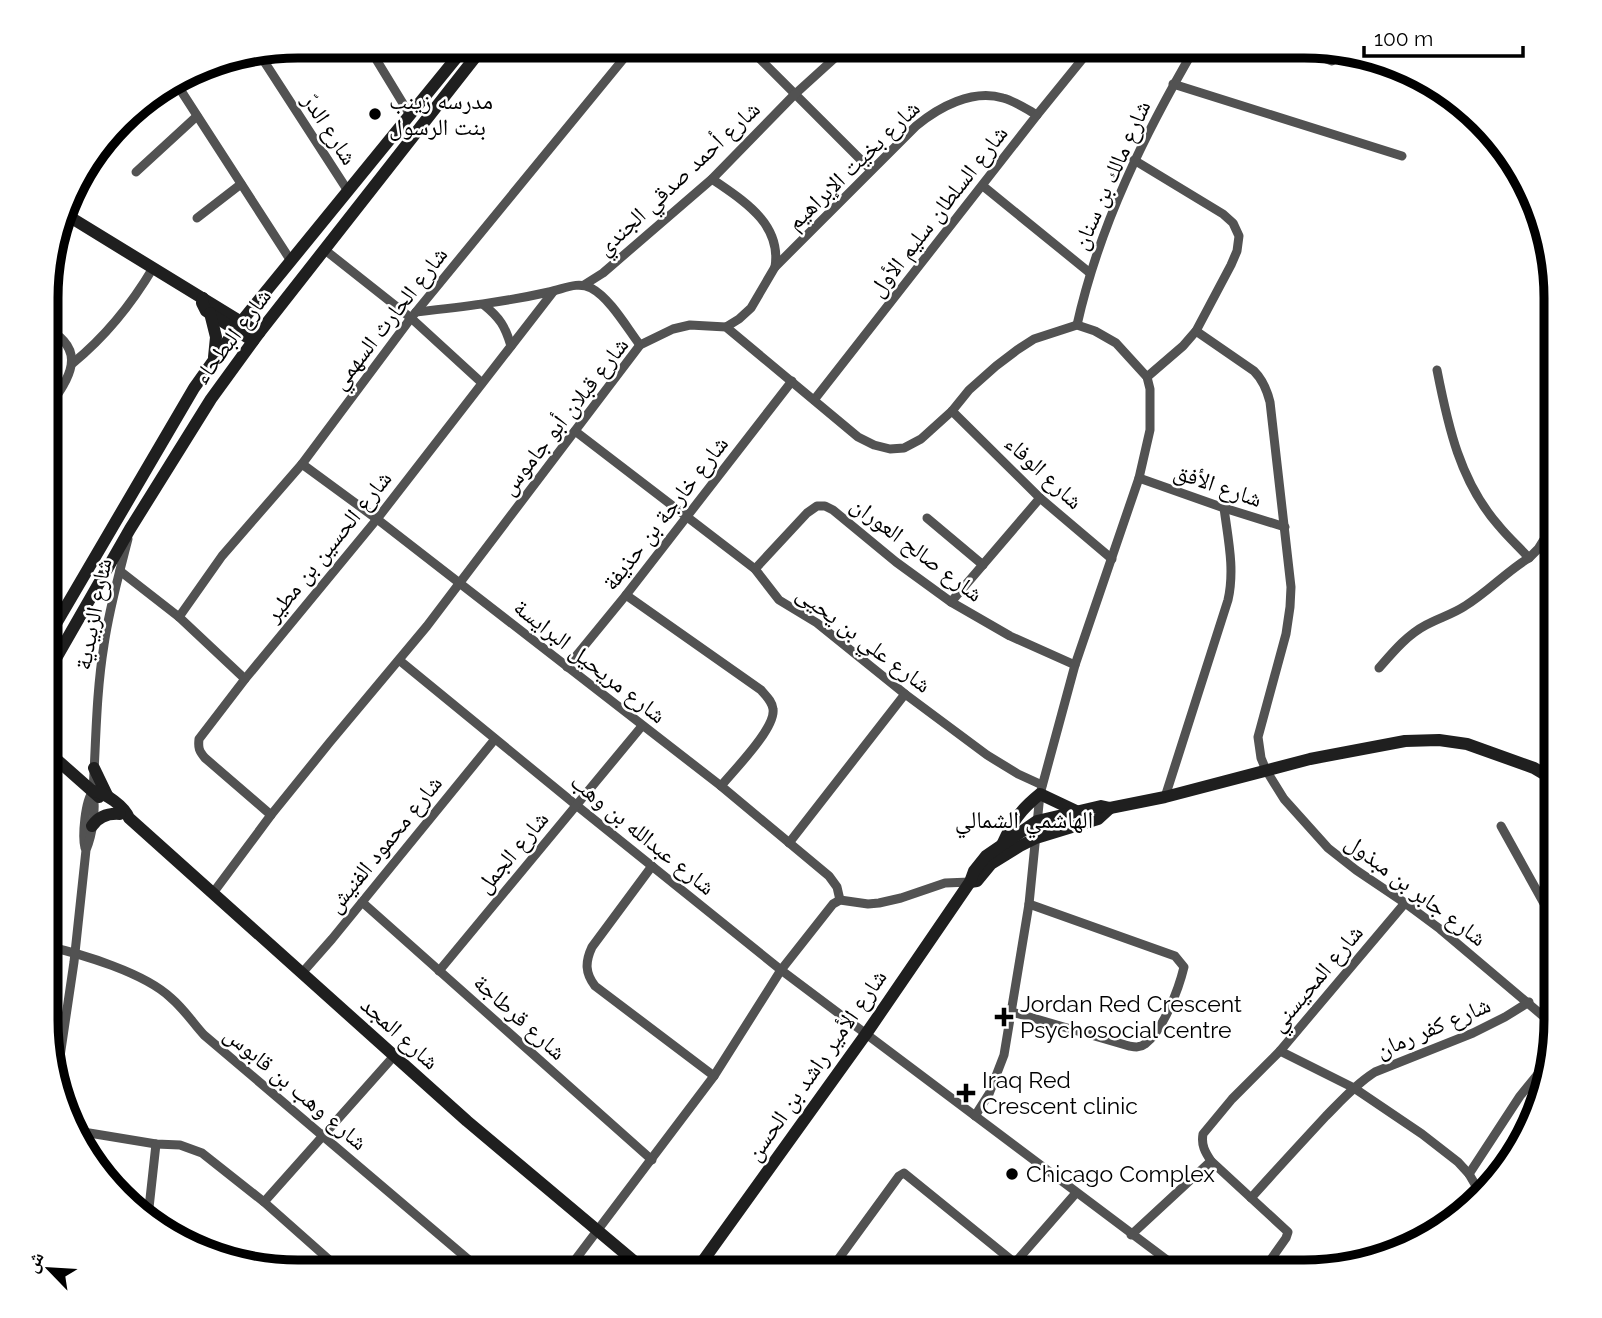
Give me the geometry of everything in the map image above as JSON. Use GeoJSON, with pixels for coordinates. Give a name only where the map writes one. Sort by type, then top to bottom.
{"type":"FeatureCollection","features":[{"type":"Feature","properties":{"kind":"street"},"geometry":{"type":"LineString","coordinates":[[375,58],[410,115]]}},
{"type":"Feature","properties":{"kind":"street","name":"شارع البطحاء"},"geometry":{"type":"LineString","coordinates":[[58,620],[194,388],[239,326],[410,115],[451,58]]}},
{"type":"Feature","properties":{"kind":"street","name":"شارع البطحاء"},"geometry":{"type":"LineString","coordinates":[[58,655],[130,529],[211,399],[256,337],[475,58]]}},
{"type":"Feature","properties":{"kind":"street","name":"شارع الحارث السهمي"},"geometry":{"type":"LineString","coordinates":[[179,617],[222,556],[302,464],[413,315],[624,58]]}},
{"type":"Feature","properties":{"kind":"street"},"geometry":{"type":"LineString","coordinates":[[759,58],[871,170]]}},
{"type":"Feature","properties":{"kind":"street","name":"شارع أحمد صدقي الجندي"},"geometry":{"type":"LineString","coordinates":[[584,285],[603,273],[712,179],[794,95],[835,58]]}},
{"type":"Feature","properties":{"kind":"street","name":"شارع السلطان سليم الأول"},"geometry":{"type":"LineString","coordinates":[[814,400],[1083,58]]}},
{"type":"Feature","properties":{"kind":"street","name":"شارع مالك بن سنان"},"geometry":{"type":"LineString","coordinates":[[1077,324],[1090,273],[1134,160],[1189,58]]}},
{"type":"Feature","properties":{"kind":"street"},"geometry":{"type":"LineString","coordinates":[[1326,59],[1332,61]]}},
{"type":"Feature","properties":{"kind":"street","name":"شارع الدرّ"},"geometry":{"type":"LineString","coordinates":[[263,60],[348,191]]}},
{"type":"Feature","properties":{"kind":"street"},"geometry":{"type":"LineString","coordinates":[[1173,84],[1402,156]]}},
{"type":"Feature","properties":{"kind":"street"},"geometry":{"type":"LineString","coordinates":[[180,89],[291,261]]}},
{"type":"Feature","properties":{"kind":"street","name":"شارع بخيت الإبراهيم"},"geometry":{"type":"LineString","coordinates":[[726,327],[751,308],[775,267],[930,114],[944,106],[983,95],[1006,98],[1037,115]]}},
{"type":"Feature","properties":{"kind":"street"},"geometry":{"type":"LineString","coordinates":[[136,172],[197,116]]}},
{"type":"Feature","properties":{"kind":"street"},"geometry":{"type":"LineString","coordinates":[[1134,160],[1223,214],[1233,223],[1239,236],[1231,265],[1196,331],[1147,377]]}},
{"type":"Feature","properties":{"kind":"street"},"geometry":{"type":"LineString","coordinates":[[712,179],[763,220],[771,235],[776,256],[775,267]]}},
{"type":"Feature","properties":{"kind":"street"},"geometry":{"type":"LineString","coordinates":[[197,218],[241,184]]}},
{"type":"Feature","properties":{"kind":"street"},"geometry":{"type":"LineString","coordinates":[[983,186],[1090,273]]}},
{"type":"Feature","properties":{"kind":"street"},"geometry":{"type":"LineString","coordinates":[[72,218],[203,298],[256,337]]}},
{"type":"Feature","properties":{"kind":"street"},"geometry":{"type":"LineString","coordinates":[[325,250],[413,315],[482,383]]}},
{"type":"Feature","properties":{"kind":"street"},"geometry":{"type":"LineString","coordinates":[[58,394],[73,363],[118,320],[153,268]]}},
{"type":"Feature","properties":{"kind":"street"},"geometry":{"type":"LineString","coordinates":[[413,315],[484,305],[584,285],[606,300],[640,345]]}},
{"type":"Feature","properties":{"kind":"street","name":"شارع الحسين بن مطير"},"geometry":{"type":"LineString","coordinates":[[271,815],[205,758],[198,746],[203,732],[377,519],[553,292]]}},
{"type":"Feature","properties":{"kind":"street"},"geometry":{"type":"LineString","coordinates":[[203,298],[204,307],[210,313],[239,326]]}},
{"type":"Feature","properties":{"kind":"street"},"geometry":{"type":"LineString","coordinates":[[484,305],[503,323],[511,346]]}},
{"type":"Feature","properties":{"kind":"street"},"geometry":{"type":"LineString","coordinates":[[210,313],[216,337],[213,361]]}},
{"type":"Feature","properties":{"kind":"street"},"geometry":{"type":"LineString","coordinates":[[726,327],[858,437],[890,449],[905,448],[921,439],[996,366],[1034,339],[1077,324],[1116,343],[1147,377],[1152,407],[1150,430],[1139,478],[1074,665],[1041,790],[1029,904],[1004,1055],[998,1076],[975,1116]]}},
{"type":"Feature","properties":{"kind":"street","name":"شارع قبلان أبو جاموس"},"geometry":{"type":"LineString","coordinates":[[213,892],[330,741],[460,584],[640,345],[673,329],[690,325],[726,327]]}},
{"type":"Feature","properties":{"kind":"street","name":"شارع جابر بن مبذول"},"geometry":{"type":"LineString","coordinates":[[1196,331],[1254,371],[1266,388],[1270,402],[1291,587],[1286,634],[1258,737],[1266,770],[1284,799],[1328,848],[1440,929],[1544,1016]]}},
{"type":"Feature","properties":{"kind":"street"},"geometry":{"type":"LineString","coordinates":[[58,337],[70,349],[73,363]]}},
{"type":"Feature","properties":{"kind":"street"},"geometry":{"type":"LineString","coordinates":[[1437,370],[1452,440],[1471,485],[1498,526],[1529,558]]}},
{"type":"Feature","properties":{"kind":"street","name":"شارع خارجة بن حذيفة"},"geometry":{"type":"LineString","coordinates":[[567,667],[687,518],[792,381]]}},
{"type":"Feature","properties":{"kind":"street","name":"شارع الوفاء"},"geometry":{"type":"LineString","coordinates":[[951,411],[1040,498],[1112,559]]}},
{"type":"Feature","properties":{"kind":"street","name":"شارع علي بن يحيى"},"geometry":{"type":"LineString","coordinates":[[575,431],[755,569],[779,600],[817,623],[905,694],[987,755],[1041,790]]}},
{"type":"Feature","properties":{"kind":"street","name":"شارع مريحيل البرايسة"},"geometry":{"type":"LineString","coordinates":[[302,464],[721,786],[834,881],[839,893],[836,902]]}},
{"type":"Feature","properties":{"kind":"street","name":"شارع الأفق"},"geometry":{"type":"LineString","coordinates":[[1139,478],[1224,509],[1285,527]]}},
{"type":"Feature","properties":{"kind":"street"},"geometry":{"type":"LineString","coordinates":[[951,602],[1040,498]]}},
{"type":"Feature","properties":{"kind":"street","name":"شارع صالح العوران"},"geometry":{"type":"LineString","coordinates":[[755,569],[807,513],[817,506],[825,506],[921,582],[951,602],[1010,636],[1074,665]]}},
{"type":"Feature","properties":{"kind":"street"},"geometry":{"type":"LineString","coordinates":[[1164,797],[1228,600],[1231,571],[1224,509]]}},
{"type":"Feature","properties":{"kind":"street"},"geometry":{"type":"LineString","coordinates":[[927,518],[983,565]]}},
{"type":"Feature","properties":{"kind":"street","name":"شارع الزبيدية"},"geometry":{"type":"LineString","coordinates":[[60,1053],[86,850],[92,826],[102,656],[130,529]]}},
{"type":"Feature","properties":{"kind":"street"},"geometry":{"type":"LineString","coordinates":[[1379,668],[1413,633],[1464,607],[1529,558],[1544,540]]}},
{"type":"Feature","properties":{"kind":"street"},"geometry":{"type":"LineString","coordinates":[[120,571],[179,617],[245,679]]}},
{"type":"Feature","properties":{"kind":"street"},"geometry":{"type":"LineString","coordinates":[[626,595],[761,690],[771,701],[774,711],[771,723],[721,786]]}},
{"type":"Feature","properties":{"kind":"street","name":"شارع عبدالله بن وهب"},"geometry":{"type":"LineString","coordinates":[[399,660],[576,806],[782,970],[1166,1260]]}},
{"type":"Feature","properties":{"kind":"street"},"geometry":{"type":"LineString","coordinates":[[789,843],[905,694]]}},
{"type":"Feature","properties":{"kind":"street","name":"شارع الجمل"},"geometry":{"type":"LineString","coordinates":[[439,971],[642,726]]}},
{"type":"Feature","properties":{"kind":"street","name":"شارع محمود الفنيش"},"geometry":{"type":"LineString","coordinates":[[302,973],[495,738]]}},
{"type":"Feature","properties":{"kind":"street","name":"شارع الأمير راشد بن الحسن"},"geometry":{"type":"LineString","coordinates":[[704,1260],[866,1034],[970,882],[981,861],[1037,821],[1101,806],[1110,808],[1164,797],[1266,770],[1405,741],[1439,740],[1467,744],[1497,753],[1544,774]]}},
{"type":"Feature","properties":{"kind":"street","name":"شارع المجد"},"geometry":{"type":"LineString","coordinates":[[58,761],[213,892],[467,1121],[633,1260]]}},
{"type":"Feature","properties":{"kind":"street"},"geometry":{"type":"LineString","coordinates":[[94,768],[109,798]]}},
{"type":"Feature","properties":{"kind":"street"},"geometry":{"type":"LineString","coordinates":[[1041,790],[1076,811]]}},
{"type":"Feature","properties":{"kind":"street"},"geometry":{"type":"LineString","coordinates":[[1001,846],[1011,824],[1041,790]]}},
{"type":"Feature","properties":{"kind":"street","name":"شارع الزبيدية"},"geometry":{"type":"LineString","coordinates":[[86,850],[85,822],[89,797],[93,791]]}},
{"type":"Feature","properties":{"kind":"street","name":"شارع المجد"},"geometry":{"type":"LineString","coordinates":[[93,791],[98,791],[124,809],[125,816]]}},
{"type":"Feature","properties":{"kind":"street","name":"شارع الأمير راشد بن الحسن"},"geometry":{"type":"LineString","coordinates":[[970,882],[977,881],[991,864],[1020,846],[1036,838],[1098,819],[1110,808]]}},
{"type":"Feature","properties":{"kind":"street"},"geometry":{"type":"LineString","coordinates":[[92,826],[101,817],[114,813],[125,816]]}},
{"type":"Feature","properties":{"kind":"street"},"geometry":{"type":"LineString","coordinates":[[1501,826],[1544,903]]}},
{"type":"Feature","properties":{"kind":"street"},"geometry":{"type":"LineString","coordinates":[[652,866],[592,947],[586,967],[589,979],[714,1076]]}},
{"type":"Feature","properties":{"kind":"street"},"geometry":{"type":"LineString","coordinates":[[575,1260],[714,1076],[782,970],[836,902],[879,903],[945,883],[970,882]]}},
{"type":"Feature","properties":{"kind":"street","name":"شارع قرطاجة"},"geometry":{"type":"LineString","coordinates":[[362,902],[652,1160]]}},
{"type":"Feature","properties":{"kind":"street","name":"شارع المحيسني"},"geometry":{"type":"LineString","coordinates":[[1211,1161],[1203,1148],[1203,1134],[1232,1099],[1280,1051],[1405,903]]}},
{"type":"Feature","properties":{"kind":"street"},"geometry":{"type":"LineString","coordinates":[[1012,1012],[1138,1047],[1145,1044],[1158,1029],[1176,995],[1184,967],[1175,957],[1029,904]]}},
{"type":"Feature","properties":{"kind":"street","name":"شارع وهب بن قابوس"},"geometry":{"type":"LineString","coordinates":[[58,949],[74,952],[156,986],[172,998],[204,1035],[469,1260]]}},
{"type":"Feature","properties":{"kind":"street","name":"شارع كفر رمان"},"geometry":{"type":"LineString","coordinates":[[1251,1198],[1354,1088],[1375,1072],[1473,1033],[1529,1002]]}},
{"type":"Feature","properties":{"kind":"street"},"geometry":{"type":"LineString","coordinates":[[1280,1051],[1354,1088],[1422,1134],[1458,1161],[1477,1187]]}},
{"type":"Feature","properties":{"kind":"street"},"geometry":{"type":"LineString","coordinates":[[264,1202],[394,1056]]}},
{"type":"Feature","properties":{"kind":"street"},"geometry":{"type":"LineString","coordinates":[[1469,1174],[1520,1096],[1538,1074]]}},
{"type":"Feature","properties":{"kind":"street"},"geometry":{"type":"LineString","coordinates":[[87,1133],[156,1144],[180,1145],[202,1153],[264,1202],[329,1260]]}},
{"type":"Feature","properties":{"kind":"street"},"geometry":{"type":"LineString","coordinates":[[149,1208],[156,1144]]}},
{"type":"Feature","properties":{"kind":"street"},"geometry":{"type":"LineString","coordinates":[[1132,1235],[1211,1161],[1288,1232],[1270,1260]]}},
{"type":"Feature","properties":{"kind":"street"},"geometry":{"type":"LineString","coordinates":[[838,1260],[901,1173],[906,1174],[1011,1260]]}},
{"type":"Feature","properties":{"kind":"street"},"geometry":{"type":"LineString","coordinates":[[1018,1260],[1076,1193]]}},
{"type":"Feature","properties":{"kind":"place","name":"مدرسه زينب بنت الرسول"},"geometry":{"type":"Point","coordinates":[375,114]}},
{"type":"Feature","properties":{"kind":"place","name":"Jordan Red Crescent Psychosocial centre"},"geometry":{"type":"Point","coordinates":[1004,1017]}},
{"type":"Feature","properties":{"kind":"place","name":"Iraq Red Crescent clinic"},"geometry":{"type":"Point","coordinates":[966,1093]}},
{"type":"Feature","properties":{"kind":"place","name":"Chicago Complex"},"geometry":{"type":"Point","coordinates":[1012,1174]}},
{"type":"Feature","properties":{"kind":"district","name":"الهاشمي الشمالي"},"geometry":{"type":"Point","coordinates":[1024,820]}}]}
